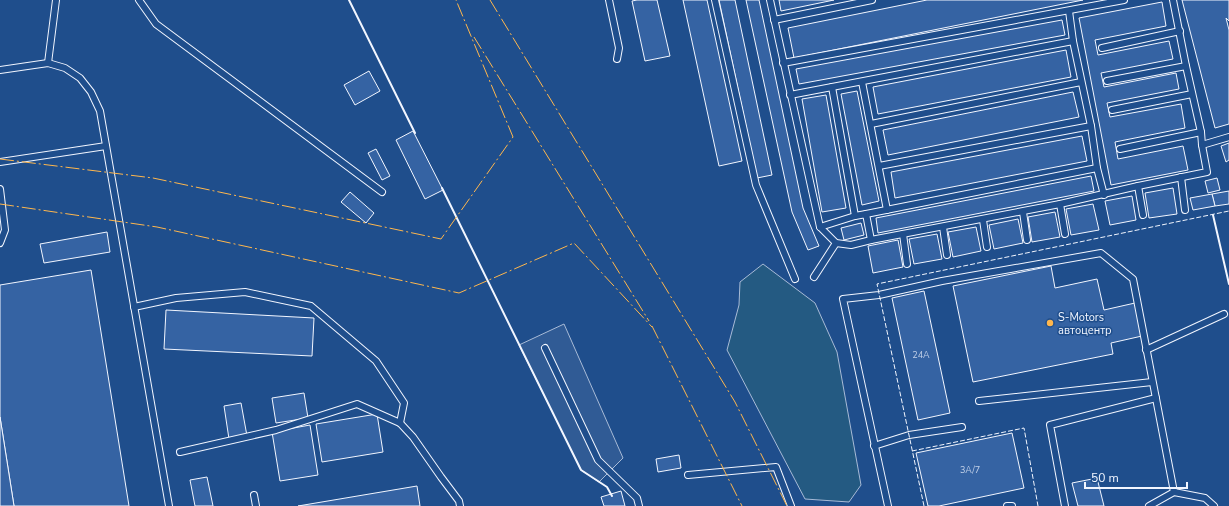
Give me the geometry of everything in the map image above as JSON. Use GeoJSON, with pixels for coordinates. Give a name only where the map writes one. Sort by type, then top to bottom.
{"type":"FeatureCollection","features":[{"type":"Feature","properties":{"kind":"lane"},"geometry":{"type":"LineString","coordinates":[[48,63],[56,0]]}},
{"type":"Feature","properties":{"kind":"lane"},"geometry":{"type":"LineString","coordinates":[[139,0],[156,24],[382,192]]}},
{"type":"Feature","properties":{"kind":"lane"},"geometry":{"type":"LineString","coordinates":[[608,0],[619,48],[618,59]]}},
{"type":"Feature","properties":{"kind":"lane"},"geometry":{"type":"LineString","coordinates":[[714,0],[756,185],[795,279]]}},
{"type":"Feature","properties":{"kind":"lane"},"geometry":{"type":"LineString","coordinates":[[770,0],[820,227],[836,243],[851,245],[1024,212],[1207,172],[1201,132],[1173,0]]}},
{"type":"Feature","properties":{"kind":"lane"},"geometry":{"type":"LineString","coordinates":[[774,20],[872,0]]}},
{"type":"Feature","properties":{"kind":"lane"},"geometry":{"type":"LineString","coordinates":[[783,63],[1124,0]]}},
{"type":"Feature","properties":{"kind":"lane"},"geometry":{"type":"LineString","coordinates":[[1069,11],[1073,41],[1091,126],[1097,168],[1104,194]]}},
{"type":"Feature","properties":{"kind":"lane"},"geometry":{"type":"LineString","coordinates":[[1102,48],[1180,31]]}},
{"type":"Feature","properties":{"kind":"lane"},"geometry":{"type":"LineString","coordinates":[[790,95],[1073,41]]}},
{"type":"Feature","properties":{"kind":"lane"},"geometry":{"type":"LineString","coordinates":[[0,70],[48,63],[65,68],[80,78],[91,92],[100,111],[169,506]]}},
{"type":"Feature","properties":{"kind":"lane"},"geometry":{"type":"LineString","coordinates":[[1107,81],[1186,66]]}},
{"type":"Feature","properties":{"kind":"lane"},"geometry":{"type":"LineString","coordinates":[[862,82],[887,210]]}},
{"type":"Feature","properties":{"kind":"lane"},"geometry":{"type":"LineString","coordinates":[[871,124],[1081,82]]}},
{"type":"Feature","properties":{"kind":"lane"},"geometry":{"type":"LineString","coordinates":[[832,87],[855,216]]}},
{"type":"Feature","properties":{"kind":"lane"},"geometry":{"type":"LineString","coordinates":[[1112,110],[1192,94]]}},
{"type":"Feature","properties":{"kind":"lane"},"geometry":{"type":"LineString","coordinates":[[879,166],[1091,126]]}},
{"type":"Feature","properties":{"kind":"lane"},"geometry":{"type":"LineString","coordinates":[[1120,150],[1201,132]]}},
{"type":"Feature","properties":{"kind":"lane"},"geometry":{"type":"LineString","coordinates":[[1202,145],[1229,137]]}},
{"type":"Feature","properties":{"kind":"lane"},"geometry":{"type":"LineString","coordinates":[[0,162],[106,146]]}},
{"type":"Feature","properties":{"kind":"lane"},"geometry":{"type":"LineString","coordinates":[[820,227],[855,216],[1097,168]]}},
{"type":"Feature","properties":{"kind":"lane"},"geometry":{"type":"LineString","coordinates":[[1181,177],[1185,210]]}},
{"type":"Feature","properties":{"kind":"lane"},"geometry":{"type":"LineString","coordinates":[[1138,186],[1143,215]]}},
{"type":"Feature","properties":{"kind":"lane"},"geometry":{"type":"LineString","coordinates":[[0,189],[5,230],[0,243]]}},
{"type":"Feature","properties":{"kind":"lane"},"geometry":{"type":"LineString","coordinates":[[1060,204],[1065,234]]}},
{"type":"Feature","properties":{"kind":"lane"},"geometry":{"type":"LineString","coordinates":[[1024,212],[1027,240]]}},
{"type":"Feature","properties":{"kind":"lane"},"geometry":{"type":"LineString","coordinates":[[866,214],[871,240]]}},
{"type":"Feature","properties":{"kind":"lane"},"geometry":{"type":"LineString","coordinates":[[983,220],[987,247]]}},
{"type":"Feature","properties":{"kind":"lane"},"geometry":{"type":"LineString","coordinates":[[943,227],[946,255]]}},
{"type":"Feature","properties":{"kind":"lane"},"geometry":{"type":"LineString","coordinates":[[903,234],[907,264]]}},
{"type":"Feature","properties":{"kind":"lane"},"geometry":{"type":"LineString","coordinates":[[814,277],[836,243]]}},
{"type":"Feature","properties":{"kind":"lane"},"geometry":{"type":"LineString","coordinates":[[888,506],[843,299],[879,295],[942,281],[1101,252],[1133,279],[1174,492]]}},
{"type":"Feature","properties":{"kind":"lane"},"geometry":{"type":"LineString","coordinates":[[134,307],[176,298],[245,292],[311,306],[376,361],[404,403],[400,423]]}},
{"type":"Feature","properties":{"kind":"lane"},"geometry":{"type":"LineString","coordinates":[[1146,350],[1224,314]]}},
{"type":"Feature","properties":{"kind":"lane"},"geometry":{"type":"LineString","coordinates":[[545,348],[598,460],[636,498],[640,506]]}},
{"type":"Feature","properties":{"kind":"lane"},"geometry":{"type":"LineString","coordinates":[[979,401],[1152,382]]}},
{"type":"Feature","properties":{"kind":"lane"},"geometry":{"type":"LineString","coordinates":[[1065,506],[1050,425],[1156,398]]}},
{"type":"Feature","properties":{"kind":"lane"},"geometry":{"type":"LineString","coordinates":[[180,452],[276,430],[357,404],[400,423],[413,437],[459,501],[460,506]]}},
{"type":"Feature","properties":{"kind":"lane"},"geometry":{"type":"LineString","coordinates":[[874,446],[909,435],[962,427]]}},
{"type":"Feature","properties":{"kind":"lane"},"geometry":{"type":"LineString","coordinates":[[688,475],[776,467],[791,506]]}},
{"type":"Feature","properties":{"kind":"lane"},"geometry":{"type":"LineString","coordinates":[[1149,506],[1174,492],[1205,498],[1214,506]]}},
{"type":"Feature","properties":{"kind":"lane"},"geometry":{"type":"LineString","coordinates":[[254,495],[256,506]]}},
{"type":"Feature","properties":{"kind":"lane"},"geometry":{"type":"LineString","coordinates":[[1007,506],[1012,506]]}},
{"type":"Feature","properties":{"kind":"shaded area"},"geometry":{"type":"Polygon","coordinates":[[[763,264],[815,303],[837,352],[861,485],[849,502],[805,499],[727,350],[739,305],[740,282],[763,264]]]}},
{"type":"Feature","properties":{"kind":"shaded area"},"geometry":{"type":"Polygon","coordinates":[[[564,324],[623,458],[599,482],[581,470],[519,345],[564,324]]]}},
{"type":"Feature","properties":{"kind":"building"},"geometry":{"type":"Polygon","coordinates":[[[657,0],[670,56],[645,61],[632,1],[657,0]]]}},
{"type":"Feature","properties":{"kind":"building"},"geometry":{"type":"Polygon","coordinates":[[[683,0],[707,0],[742,161],[719,166],[683,0]]]}},
{"type":"Feature","properties":{"kind":"building"},"geometry":{"type":"Polygon","coordinates":[[[719,0],[735,0],[772,175],[757,178],[719,0]]]}},
{"type":"Feature","properties":{"kind":"building"},"geometry":{"type":"Polygon","coordinates":[[[746,0],[759,0],[803,208],[819,246],[808,250],[792,212],[746,0]]]}},
{"type":"Feature","properties":{"kind":"building"},"geometry":{"type":"Polygon","coordinates":[[[779,0],[834,0],[781,11],[779,0]]]}},
{"type":"Feature","properties":{"kind":"building"},"geometry":{"type":"Polygon","coordinates":[[[927,0],[1083,0],[794,58],[788,28],[927,0]]]}},
{"type":"Feature","properties":{"kind":"building"},"geometry":{"type":"Polygon","coordinates":[[[1182,0],[1229,0],[1229,21],[1226,18],[1229,30],[1229,124],[1215,128],[1182,0]]]}},
{"type":"Feature","properties":{"kind":"building"},"geometry":{"type":"Polygon","coordinates":[[[1162,2],[1166,26],[1095,40],[1098,55],[1169,41],[1173,59],[1101,73],[1104,87],[1176,73],[1179,89],[1107,103],[1110,117],[1181,104],[1185,128],[1115,142],[1118,159],[1183,146],[1188,170],[1111,185],[1079,18],[1162,2]]]}},
{"type":"Feature","properties":{"kind":"building"},"geometry":{"type":"Polygon","coordinates":[[[1062,20],[1065,35],[799,84],[796,69],[1062,20]]]}},
{"type":"Feature","properties":{"kind":"building"},"geometry":{"type":"Polygon","coordinates":[[[1066,50],[1071,77],[878,114],[873,87],[1066,50]]]}},
{"type":"Feature","properties":{"kind":"building"},"geometry":{"type":"Polygon","coordinates":[[[369,71],[380,91],[355,105],[344,85],[369,71]]]}},
{"type":"Feature","properties":{"kind":"building"},"geometry":{"type":"Polygon","coordinates":[[[857,91],[879,201],[862,205],[841,94],[857,91]]]}},
{"type":"Feature","properties":{"kind":"building"},"geometry":{"type":"Polygon","coordinates":[[[1073,92],[1079,117],[888,155],[883,130],[1073,92]]]}},
{"type":"Feature","properties":{"kind":"building"},"geometry":{"type":"Polygon","coordinates":[[[826,95],[846,208],[822,212],[802,99],[826,95]]]}},
{"type":"Feature","properties":{"kind":"building"},"geometry":{"type":"Polygon","coordinates":[[[413,131],[443,190],[425,199],[396,140],[413,131]]]}},
{"type":"Feature","properties":{"kind":"building"},"geometry":{"type":"Polygon","coordinates":[[[1082,136],[1087,161],[895,198],[891,172],[1082,136]]]}},
{"type":"Feature","properties":{"kind":"building"},"geometry":{"type":"Polygon","coordinates":[[[1229,143],[1229,160],[1226,162],[1221,146],[1229,143]]]}},
{"type":"Feature","properties":{"kind":"building"},"geometry":{"type":"Polygon","coordinates":[[[376,149],[390,176],[382,180],[368,153],[376,149]]]}},
{"type":"Feature","properties":{"kind":"building"},"geometry":{"type":"Polygon","coordinates":[[[1091,176],[1094,191],[878,233],[876,218],[1091,176]]]}},
{"type":"Feature","properties":{"kind":"building"},"geometry":{"type":"Polygon","coordinates":[[[1217,178],[1220,190],[1208,193],[1205,181],[1217,178]]]}},
{"type":"Feature","properties":{"kind":"building"},"geometry":{"type":"Polygon","coordinates":[[[1173,188],[1177,214],[1149,218],[1145,193],[1173,188]]]}},
{"type":"Feature","properties":{"kind":"building"},"geometry":{"type":"Polygon","coordinates":[[[1229,191],[1229,204],[1215,206],[1212,194],[1229,191]]]}},
{"type":"Feature","properties":{"kind":"building"},"geometry":{"type":"Polygon","coordinates":[[[350,192],[374,213],[366,223],[341,202],[350,192]]]}},
{"type":"Feature","properties":{"kind":"building"},"geometry":{"type":"Polygon","coordinates":[[[1212,194],[1215,206],[1193,210],[1190,198],[1212,194]]]}},
{"type":"Feature","properties":{"kind":"building"},"geometry":{"type":"Polygon","coordinates":[[[1132,196],[1136,220],[1110,225],[1105,201],[1132,196]]]}},
{"type":"Feature","properties":{"kind":"building"},"geometry":{"type":"Polygon","coordinates":[[[1093,204],[1099,230],[1071,235],[1066,209],[1093,204]]]}},
{"type":"Feature","properties":{"kind":"building"},"geometry":{"type":"Polygon","coordinates":[[[1055,212],[1060,237],[1032,242],[1028,217],[1055,212]]]}},
{"type":"Feature","properties":{"kind":"building"},"geometry":{"type":"Polygon","coordinates":[[[1018,219],[1023,243],[994,249],[989,225],[1018,219]]]}},
{"type":"Feature","properties":{"kind":"building"},"geometry":{"type":"Polygon","coordinates":[[[861,223],[864,235],[844,240],[841,228],[861,223]]]}},
{"type":"Feature","properties":{"kind":"building"},"geometry":{"type":"Polygon","coordinates":[[[976,227],[981,251],[953,257],[948,232],[976,227]]]}},
{"type":"Feature","properties":{"kind":"building"},"geometry":{"type":"Polygon","coordinates":[[[107,232],[110,252],[44,263],[40,244],[107,232]]]}},
{"type":"Feature","properties":{"kind":"building"},"geometry":{"type":"Polygon","coordinates":[[[937,234],[942,259],[914,264],[909,239],[937,234]]]}},
{"type":"Feature","properties":{"kind":"building"},"geometry":{"type":"Polygon","coordinates":[[[898,240],[903,267],[873,273],[868,246],[898,240]]]}},
{"type":"Feature","properties":{"kind":"building","name":"S-Motors автоцентр"},"geometry":{"type":"Polygon","coordinates":[[[1051,266],[1055,288],[1097,279],[1104,310],[1135,303],[1142,336],[1111,343],[1113,354],[973,382],[953,286],[1051,266]]]}},
{"type":"Feature","properties":{"kind":"building"},"geometry":{"type":"Polygon","coordinates":[[[91,270],[129,506],[14,506],[0,417],[0,285],[91,270]]]}},
{"type":"Feature","properties":{"kind":"building"},"geometry":{"type":"Polygon","coordinates":[[[924,291],[950,413],[918,420],[892,298],[924,291]]]}},
{"type":"Feature","properties":{"kind":"building"},"geometry":{"type":"Polygon","coordinates":[[[166,310],[314,318],[312,356],[164,349],[166,310]]]}},
{"type":"Feature","properties":{"kind":"building"},"geometry":{"type":"Polygon","coordinates":[[[304,393],[308,418],[276,423],[272,398],[304,393]]]}},
{"type":"Feature","properties":{"kind":"building"},"geometry":{"type":"Polygon","coordinates":[[[241,403],[247,436],[229,439],[224,406],[241,403]]]}},
{"type":"Feature","properties":{"kind":"building"},"geometry":{"type":"Polygon","coordinates":[[[377,414],[383,452],[322,462],[316,424],[377,414]]]}},
{"type":"Feature","properties":{"kind":"building"},"geometry":{"type":"Polygon","coordinates":[[[0,417],[14,506],[0,506],[0,417]]]}},
{"type":"Feature","properties":{"kind":"building"},"geometry":{"type":"Polygon","coordinates":[[[310,425],[318,475],[280,481],[272,432],[310,425]]]}},
{"type":"Feature","properties":{"kind":"building"},"geometry":{"type":"Polygon","coordinates":[[[1012,433],[1024,488],[939,506],[928,506],[916,453],[1012,433]]]}},
{"type":"Feature","properties":{"kind":"building"},"geometry":{"type":"Polygon","coordinates":[[[679,455],[681,468],[658,472],[656,459],[679,455]]]}},
{"type":"Feature","properties":{"kind":"building"},"geometry":{"type":"Polygon","coordinates":[[[207,477],[213,506],[195,506],[190,480],[207,477]]]}},
{"type":"Feature","properties":{"kind":"building"},"geometry":{"type":"Polygon","coordinates":[[[1097,478],[1104,506],[1078,506],[1072,483],[1097,478]]]}},
{"type":"Feature","properties":{"kind":"building"},"geometry":{"type":"Polygon","coordinates":[[[417,486],[420,506],[298,506],[417,486]]]}},
{"type":"Feature","properties":{"kind":"building"},"geometry":{"type":"Polygon","coordinates":[[[621,491],[625,506],[604,506],[601,497],[621,491]]]}},
{"type":"Feature","properties":{"kind":"fence"},"geometry":{"type":"LineString","coordinates":[[924,506],[877,284],[1229,211]]}},
{"type":"Feature","properties":{"kind":"fence"},"geometry":{"type":"LineString","coordinates":[[912,451],[1024,428],[1038,506]]}},
{"type":"Feature","properties":{"kind":"wall"},"geometry":{"type":"LineString","coordinates":[[349,0],[415,133]]}},
{"type":"Feature","properties":{"kind":"wall"},"geometry":{"type":"LineString","coordinates":[[442,188],[581,470],[607,487],[612,496]]}},
{"type":"Feature","properties":{"kind":"wall"},"geometry":{"type":"LineString","coordinates":[[1213,215],[1229,284]]}},
{"type":"Feature","properties":{"kind":"power"},"geometry":{"type":"LineString","coordinates":[[0,159],[153,178],[441,239],[513,137],[456,0]]}},
{"type":"Feature","properties":{"kind":"power"},"geometry":{"type":"LineString","coordinates":[[490,0],[735,402],[787,506]]}},
{"type":"Feature","properties":{"kind":"power"},"geometry":{"type":"LineString","coordinates":[[474,37],[649,321]]}},
{"type":"Feature","properties":{"kind":"power"},"geometry":{"type":"LineString","coordinates":[[0,204],[157,227],[459,293],[574,243],[652,327]]}},
{"type":"Feature","properties":{"kind":"power"},"geometry":{"type":"LineString","coordinates":[[652,326],[742,506]]}},
{"type":"Feature","properties":{"kind":"place","name":"S-Motors автоцентр"},"geometry":{"type":"Point","coordinates":[1050,323]}}]}
